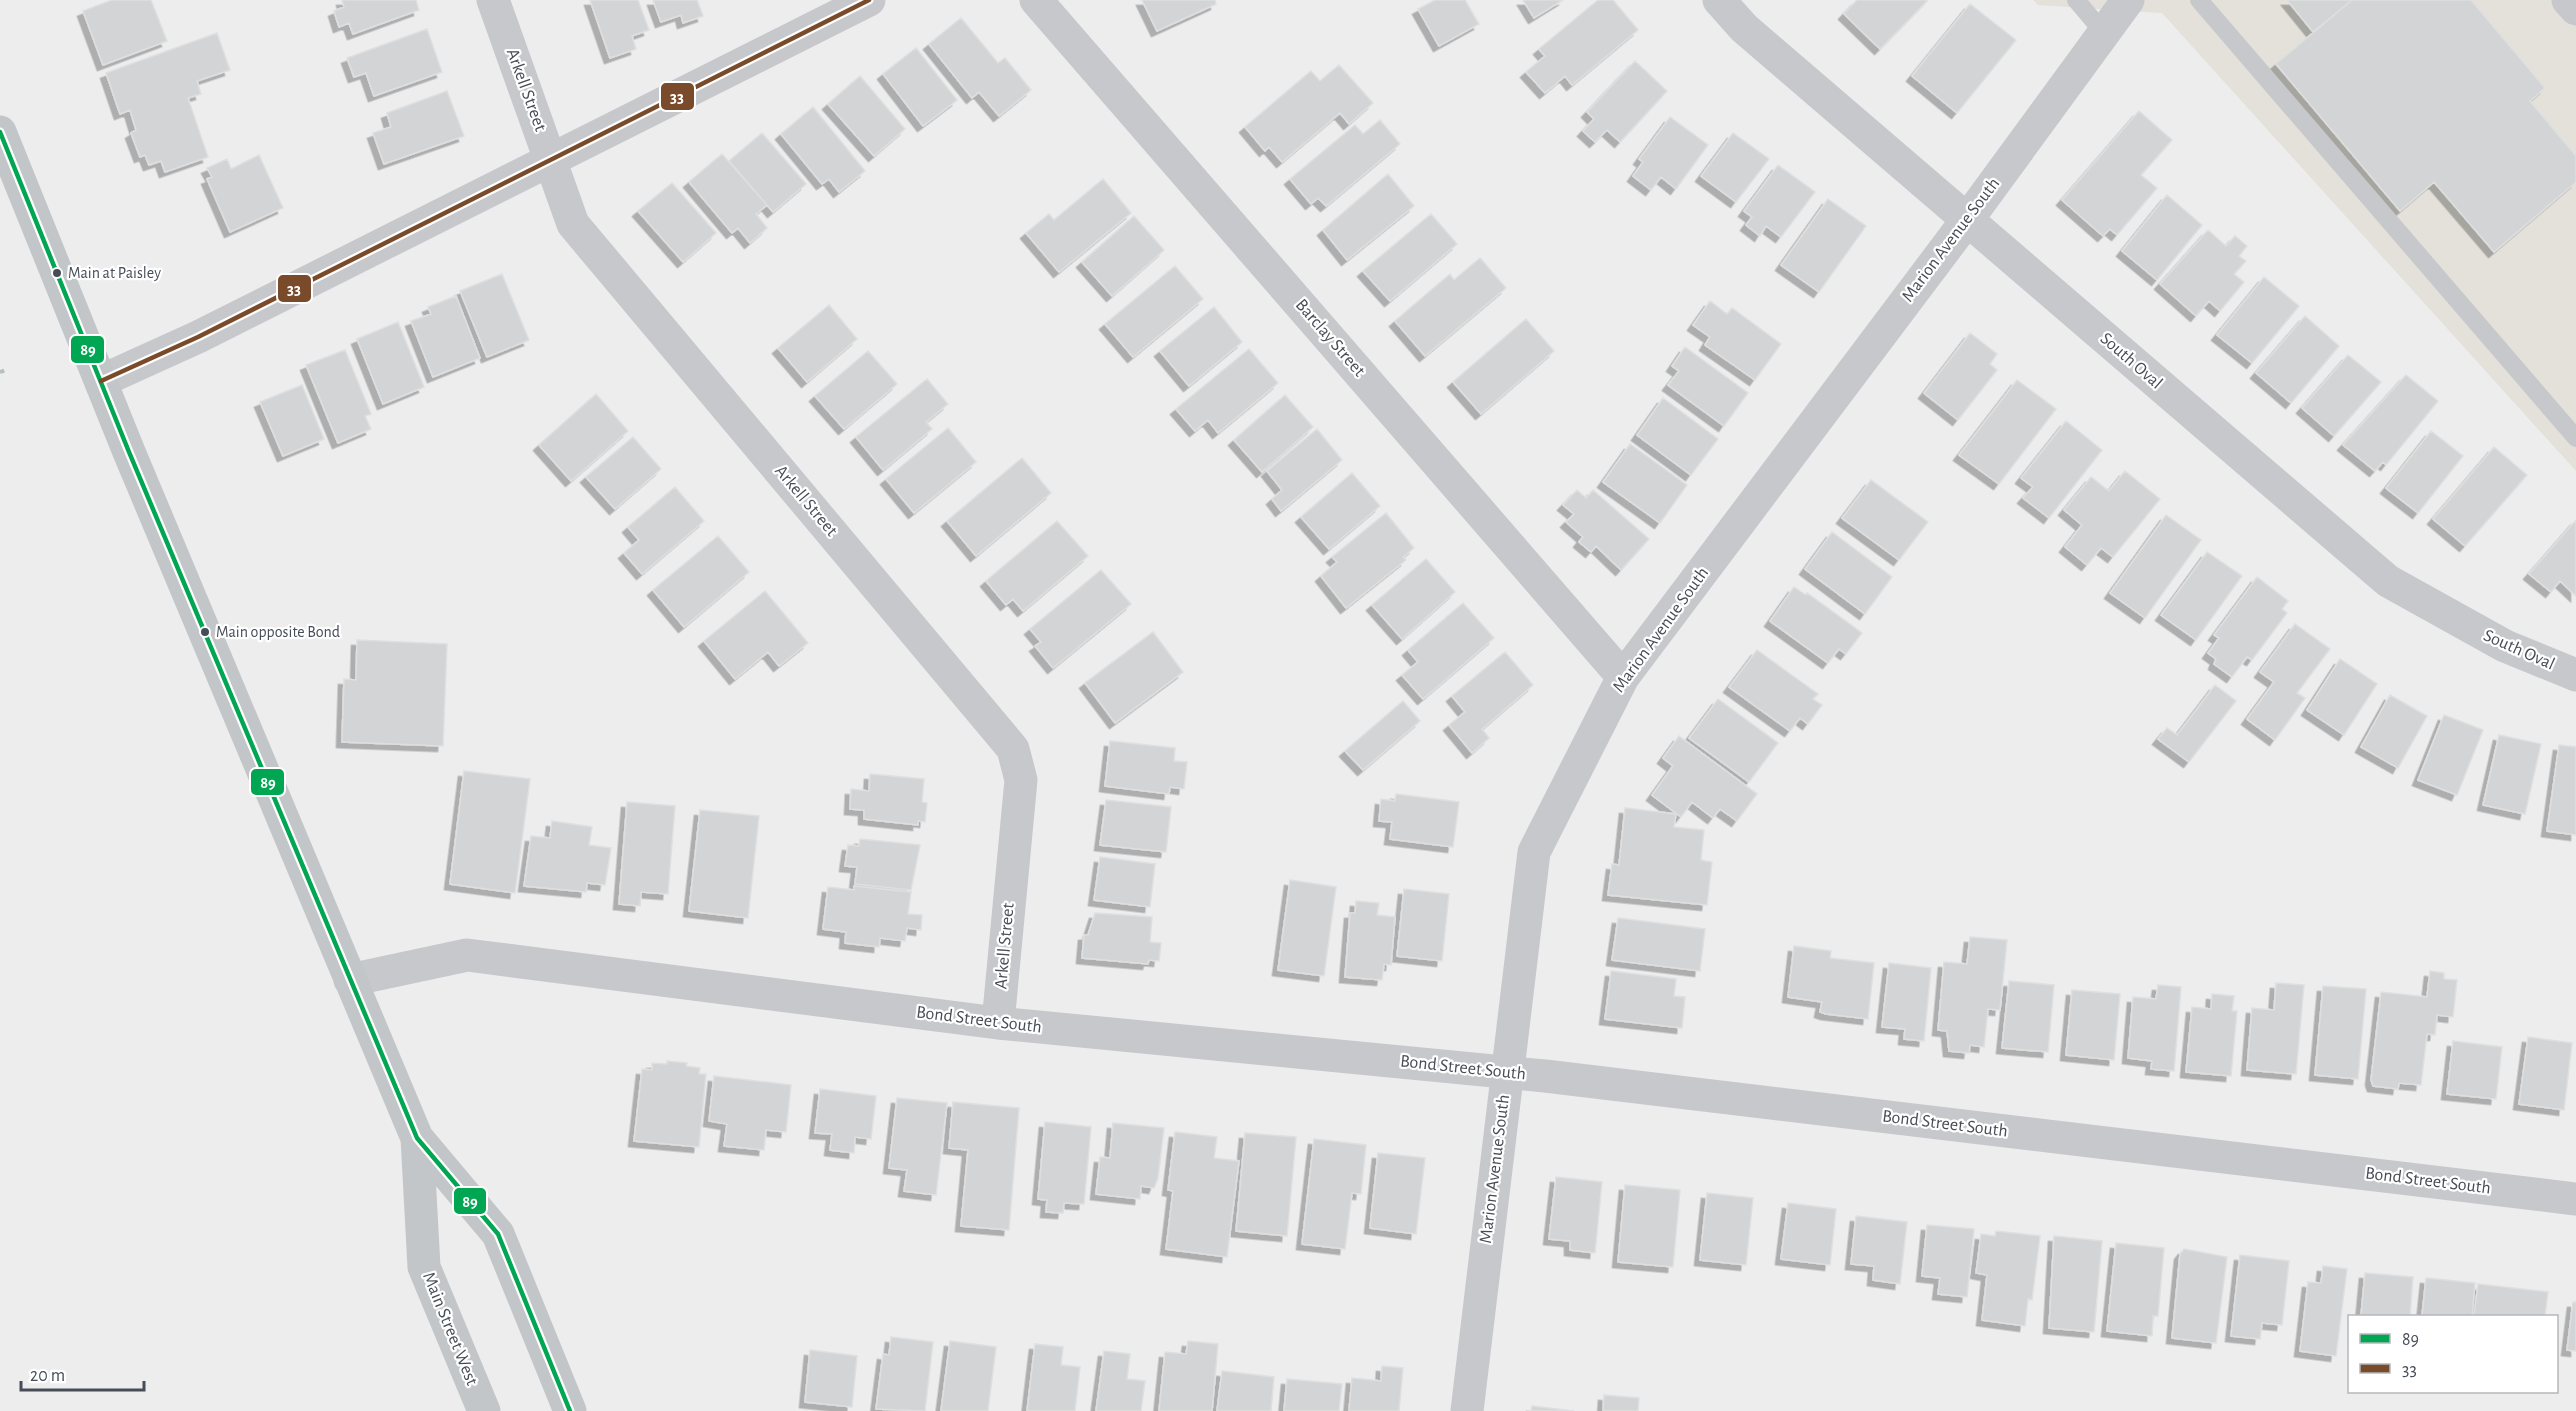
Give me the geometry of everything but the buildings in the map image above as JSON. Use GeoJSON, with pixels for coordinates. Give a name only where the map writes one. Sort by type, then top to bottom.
{"type":"FeatureCollection","features":[{"type":"Feature","properties":{"kind":"main road","name":"Main Street West"},"geometry":{"type":"LineString","coordinates":[[0,132],[101,381],[417,1138],[498,1234],[570,1411]]}},
{"type":"Feature","properties":{"kind":"main road","name":"Main Street West"},"geometry":{"type":"LineString","coordinates":[[417,1138],[424,1267],[484,1411]]}},
{"type":"Feature","properties":{"kind":"street","name":"Arkell Street"},"geometry":{"type":"LineString","coordinates":[[493,0],[573,224],[1013,749],[1021,780],[998,1023]]}},
{"type":"Feature","properties":{"kind":"street"},"geometry":{"type":"LineString","coordinates":[[101,381],[198,337],[869,0]]}},
{"type":"Feature","properties":{"kind":"street","name":"Barclay Street"},"geometry":{"type":"LineString","coordinates":[[1036,0],[1623,677]]}},
{"type":"Feature","properties":{"kind":"street","name":"South Oval"},"geometry":{"type":"LineString","coordinates":[[1719,0],[1744,28],[2388,581],[2505,646],[2576,675]]}},
{"type":"Feature","properties":{"kind":"street","name":"Marion Avenue South"},"geometry":{"type":"LineString","coordinates":[[1467,1411],[1534,852],[1623,677],[1967,220],[2128,0]]}},
{"type":"Feature","properties":{"kind":"street"},"geometry":{"type":"LineString","coordinates":[[2568,0],[2576,9]]}},
{"type":"Feature","properties":{"kind":"street","name":"Bond Street South"},"geometry":{"type":"LineString","coordinates":[[350,980],[466,955],[998,1023],[1506,1072],[2576,1199]]}},
{"type":"Feature","properties":{"kind":"lane"},"geometry":{"type":"LineString","coordinates":[[2076,0],[2104,33]]}},
{"type":"Feature","properties":{"kind":"lane"},"geometry":{"type":"LineString","coordinates":[[2199,0],[2576,438]]}},
{"type":"Feature","properties":{"kind":"path"},"geometry":{"type":"LineString","coordinates":[[0,372],[6,370]]}},
{"type":"Feature","properties":{"kind":"shaded area"},"geometry":{"type":"Polygon","coordinates":[[[2033,0],[2576,0],[2576,471],[2162,13],[2038,5],[2033,0]]]}},
{"type":"Feature","properties":{"kind":"transit line","name":"33"},"geometry":{"type":"LineString","coordinates":[[101,381],[198,337],[869,0]]}},
{"type":"Feature","properties":{"kind":"transit line","name":"89"},"geometry":{"type":"LineString","coordinates":[[0,132],[129,452],[417,1138],[498,1234],[570,1411]]}},
{"type":"Feature","properties":{"kind":"place","name":"Main at Paisley"},"geometry":{"type":"Point","coordinates":[57,273]}},
{"type":"Feature","properties":{"kind":"place","name":"Main opposite Bond"},"geometry":{"type":"Point","coordinates":[205,632]}}]}
